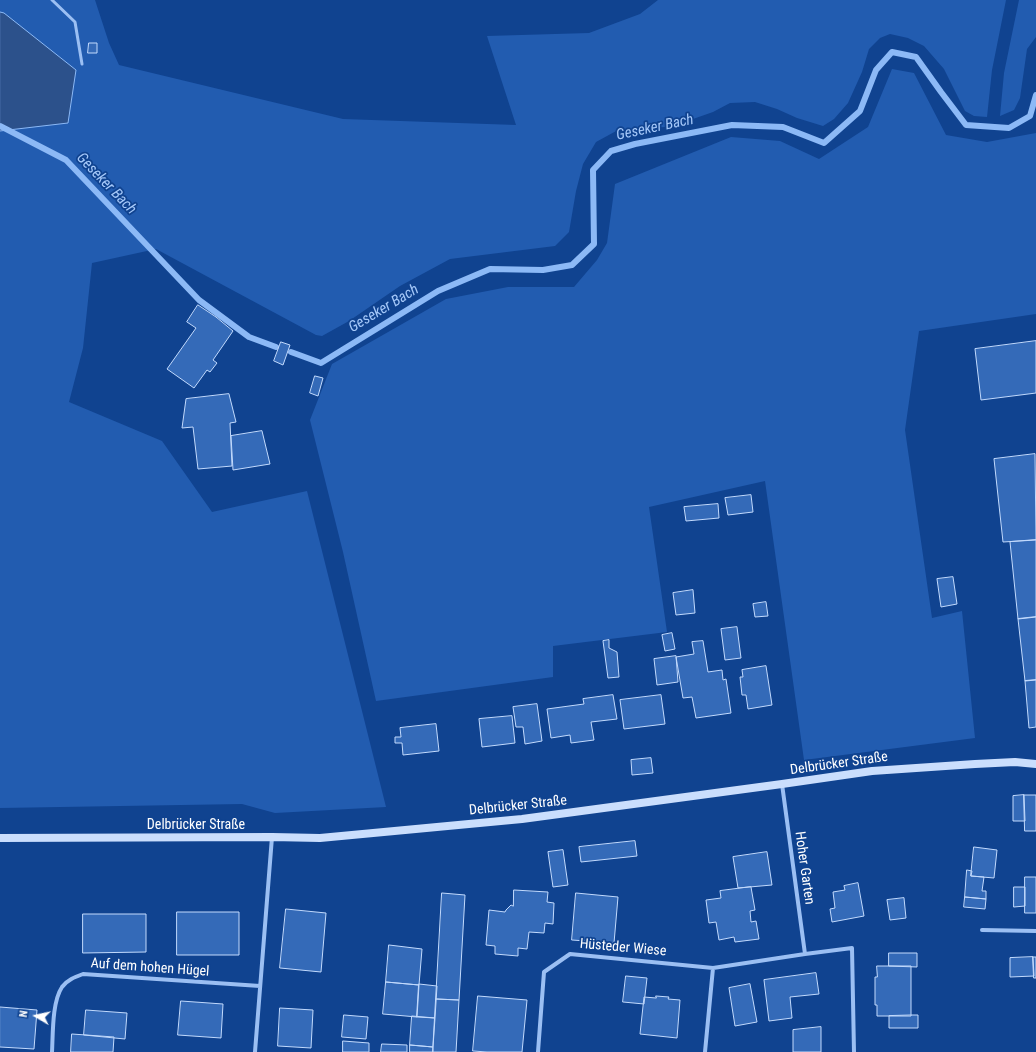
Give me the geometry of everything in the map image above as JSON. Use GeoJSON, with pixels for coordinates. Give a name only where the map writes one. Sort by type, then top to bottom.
{"type":"FeatureCollection","features":[{"type":"Feature","properties":{"kind":"main road","name":"Delbrücker Straße"},"geometry":{"type":"LineString","coordinates":[[0,838],[320,838],[514,820],[872,771],[1015,762],[1036,764]]}},
{"type":"Feature","properties":{"kind":"street","name":"Hoher Garten"},"geometry":{"type":"LineString","coordinates":[[782,784],[805,954]]}},
{"type":"Feature","properties":{"kind":"street"},"geometry":{"type":"LineString","coordinates":[[255,1052],[272,837]]}},
{"type":"Feature","properties":{"kind":"street"},"geometry":{"type":"LineString","coordinates":[[982,930],[1036,931]]}},
{"type":"Feature","properties":{"kind":"street"},"geometry":{"type":"LineString","coordinates":[[705,1052],[713,968],[852,948],[854,1052]]}},
{"type":"Feature","properties":{"kind":"street","name":"Hüsteder Wiese"},"geometry":{"type":"LineString","coordinates":[[538,1052],[544,972],[570,954],[713,968]]}},
{"type":"Feature","properties":{"kind":"street","name":"Auf dem hohen Hügel"},"geometry":{"type":"LineString","coordinates":[[52,1052],[56,1000],[62,986],[72,978],[83,974],[260,986]]}},
{"type":"Feature","properties":{"kind":"lane"},"geometry":{"type":"LineString","coordinates":[[52,0],[75,22],[82,64]]}},
{"type":"Feature","properties":{"kind":"shaded area"},"geometry":{"type":"Polygon","coordinates":[[[0,0],[95,0],[109,43],[119,65],[343,119],[516,125],[487,36],[589,33],[640,14],[658,0],[1006,0],[992,70],[987,117],[974,116],[965,111],[944,69],[924,46],[908,38],[890,34],[880,38],[869,49],[862,72],[848,103],[834,119],[823,126],[755,102],[730,103],[713,112],[665,127],[618,130],[596,142],[583,164],[576,191],[569,232],[555,246],[450,259],[400,286],[349,321],[322,336],[316,335],[156,249],[92,263],[83,348],[69,402],[162,441],[212,512],[307,491],[386,807],[275,813],[242,804],[0,808],[0,0]]]}},
{"type":"Feature","properties":{"kind":"shaded area"},"geometry":{"type":"Polygon","coordinates":[[[1019,0],[1036,0],[1036,37],[1027,49],[1020,98],[1014,110],[1000,116],[1004,73],[1019,0]]]}},
{"type":"Feature","properties":{"kind":"shaded area"},"geometry":{"type":"Polygon","coordinates":[[[0,12],[4,13],[76,70],[68,123],[0,131],[0,12]]]}},
{"type":"Feature","properties":{"kind":"shaded area"},"geometry":{"type":"Polygon","coordinates":[[[892,69],[914,73],[946,135],[987,142],[1036,133],[1036,314],[919,331],[905,430],[932,618],[962,611],[975,738],[804,760],[765,481],[649,507],[667,632],[553,646],[553,677],[376,701],[343,552],[310,420],[332,364],[446,299],[508,287],[574,287],[597,260],[607,243],[615,184],[731,137],[780,141],[819,159],[868,127],[892,69]]]}},
{"type":"Feature","properties":{"kind":"building"},"geometry":{"type":"Polygon","coordinates":[[[89,43],[97,43],[97,53],[88,53],[89,43]]]}},
{"type":"Feature","properties":{"kind":"building"},"geometry":{"type":"Polygon","coordinates":[[[198,305],[233,331],[213,360],[217,363],[210,372],[207,370],[194,388],[167,369],[196,328],[187,322],[198,305]]]}},
{"type":"Feature","properties":{"kind":"building"},"geometry":{"type":"Polygon","coordinates":[[[1036,341],[1036,393],[981,400],[975,349],[1036,341]]]}},
{"type":"Feature","properties":{"kind":"building"},"geometry":{"type":"Polygon","coordinates":[[[281,342],[290,345],[283,365],[274,361],[281,342]]]}},
{"type":"Feature","properties":{"kind":"building"},"geometry":{"type":"Polygon","coordinates":[[[315,376],[323,378],[318,396],[310,393],[315,376]]]}},
{"type":"Feature","properties":{"kind":"building"},"geometry":{"type":"Polygon","coordinates":[[[229,394],[236,422],[230,423],[232,466],[198,469],[193,427],[182,428],[186,399],[229,394]]]}},
{"type":"Feature","properties":{"kind":"building"},"geometry":{"type":"Polygon","coordinates":[[[262,431],[270,464],[233,470],[231,436],[262,431]]]}},
{"type":"Feature","properties":{"kind":"building"},"geometry":{"type":"Polygon","coordinates":[[[1035,454],[1036,540],[1003,542],[994,459],[1035,454]]]}},
{"type":"Feature","properties":{"kind":"building"},"geometry":{"type":"Polygon","coordinates":[[[751,495],[753,512],[728,515],[725,498],[751,495]]]}},
{"type":"Feature","properties":{"kind":"building"},"geometry":{"type":"Polygon","coordinates":[[[718,504],[719,518],[686,521],[684,507],[718,504]]]}},
{"type":"Feature","properties":{"kind":"building"},"geometry":{"type":"Polygon","coordinates":[[[1036,540],[1036,617],[1018,619],[1010,542],[1036,540]]]}},
{"type":"Feature","properties":{"kind":"building"},"geometry":{"type":"Polygon","coordinates":[[[953,577],[957,604],[941,607],[937,579],[953,577]]]}},
{"type":"Feature","properties":{"kind":"building"},"geometry":{"type":"Polygon","coordinates":[[[693,590],[695,613],[676,615],[673,593],[693,590]]]}},
{"type":"Feature","properties":{"kind":"building"},"geometry":{"type":"Polygon","coordinates":[[[766,602],[768,616],[755,617],[753,604],[766,602]]]}},
{"type":"Feature","properties":{"kind":"building"},"geometry":{"type":"Polygon","coordinates":[[[1036,617],[1036,680],[1025,681],[1018,619],[1036,617]]]}},
{"type":"Feature","properties":{"kind":"building"},"geometry":{"type":"Polygon","coordinates":[[[737,627],[741,658],[725,660],[721,629],[737,627]]]}},
{"type":"Feature","properties":{"kind":"building"},"geometry":{"type":"Polygon","coordinates":[[[672,633],[675,649],[665,651],[662,635],[672,633]]]}},
{"type":"Feature","properties":{"kind":"building"},"geometry":{"type":"Polygon","coordinates":[[[609,640],[609,648],[617,652],[619,677],[608,678],[603,641],[609,640]]]}},
{"type":"Feature","properties":{"kind":"building"},"geometry":{"type":"Polygon","coordinates":[[[703,641],[708,672],[722,670],[723,680],[726,679],[731,713],[696,718],[692,697],[683,698],[676,657],[694,654],[692,642],[703,641]]]}},
{"type":"Feature","properties":{"kind":"building"},"geometry":{"type":"Polygon","coordinates":[[[676,656],[678,682],[657,685],[654,659],[676,656]]]}},
{"type":"Feature","properties":{"kind":"building"},"geometry":{"type":"Polygon","coordinates":[[[766,666],[772,705],[748,709],[746,695],[742,695],[740,677],[743,677],[742,670],[766,666]]]}},
{"type":"Feature","properties":{"kind":"building"},"geometry":{"type":"Polygon","coordinates":[[[1036,680],[1036,727],[1029,728],[1025,681],[1036,680]]]}},
{"type":"Feature","properties":{"kind":"building"},"geometry":{"type":"Polygon","coordinates":[[[613,695],[617,719],[591,722],[594,740],[571,743],[570,735],[551,738],[547,709],[584,704],[583,699],[613,695]]]}},
{"type":"Feature","properties":{"kind":"building"},"geometry":{"type":"Polygon","coordinates":[[[661,695],[665,724],[624,729],[620,700],[661,695]]]}},
{"type":"Feature","properties":{"kind":"building"},"geometry":{"type":"Polygon","coordinates":[[[537,704],[542,741],[525,744],[523,727],[516,727],[513,707],[537,704]]]}},
{"type":"Feature","properties":{"kind":"building"},"geometry":{"type":"Polygon","coordinates":[[[512,716],[515,743],[482,747],[479,719],[512,716]]]}},
{"type":"Feature","properties":{"kind":"building"},"geometry":{"type":"Polygon","coordinates":[[[436,724],[439,751],[403,755],[402,743],[395,743],[395,737],[401,737],[400,728],[436,724]]]}},
{"type":"Feature","properties":{"kind":"building"},"geometry":{"type":"Polygon","coordinates":[[[651,758],[653,773],[632,775],[631,760],[651,758]]]}},
{"type":"Feature","properties":{"kind":"building"},"geometry":{"type":"Polygon","coordinates":[[[1024,795],[1036,795],[1036,831],[1025,831],[1024,795]]]}},
{"type":"Feature","properties":{"kind":"building"},"geometry":{"type":"Polygon","coordinates":[[[1024,795],[1025,821],[1013,821],[1013,796],[1024,795]]]}},
{"type":"Feature","properties":{"kind":"building"},"geometry":{"type":"Polygon","coordinates":[[[635,841],[637,856],[581,862],[579,847],[635,841]]]}},
{"type":"Feature","properties":{"kind":"building"},"geometry":{"type":"Polygon","coordinates":[[[974,847],[997,850],[994,878],[971,876],[974,847]]]}},
{"type":"Feature","properties":{"kind":"building"},"geometry":{"type":"Polygon","coordinates":[[[563,850],[568,885],[553,887],[548,852],[563,850]]]}},
{"type":"Feature","properties":{"kind":"building"},"geometry":{"type":"Polygon","coordinates":[[[767,852],[772,885],[738,888],[733,857],[767,852]]]}},
{"type":"Feature","properties":{"kind":"building"},"geometry":{"type":"Polygon","coordinates":[[[967,870],[972,871],[971,876],[984,877],[982,891],[986,891],[986,899],[965,897],[967,870]]]}},
{"type":"Feature","properties":{"kind":"building"},"geometry":{"type":"Polygon","coordinates":[[[1025,877],[1036,877],[1036,913],[1025,913],[1025,877]]]}},
{"type":"Feature","properties":{"kind":"building"},"geometry":{"type":"Polygon","coordinates":[[[858,883],[864,916],[832,922],[830,909],[835,908],[833,892],[845,890],[844,886],[858,883]]]}},
{"type":"Feature","properties":{"kind":"building"},"geometry":{"type":"Polygon","coordinates":[[[751,887],[755,910],[750,911],[751,922],[756,921],[759,939],[735,942],[734,937],[719,940],[716,922],[709,923],[706,900],[721,898],[720,891],[751,887]]]}},
{"type":"Feature","properties":{"kind":"building"},"geometry":{"type":"Polygon","coordinates":[[[1014,887],[1025,887],[1025,906],[1014,907],[1014,887]]]}},
{"type":"Feature","properties":{"kind":"building"},"geometry":{"type":"Polygon","coordinates":[[[514,890],[548,892],[547,902],[554,903],[553,924],[545,923],[544,933],[529,932],[527,949],[518,948],[518,956],[495,954],[495,946],[486,945],[489,910],[505,912],[511,905],[513,906],[514,890]]]}},
{"type":"Feature","properties":{"kind":"building"},"geometry":{"type":"Polygon","coordinates":[[[442,893],[465,895],[459,1000],[436,999],[442,893]]]}},
{"type":"Feature","properties":{"kind":"building"},"geometry":{"type":"Polygon","coordinates":[[[576,893],[618,897],[614,943],[572,940],[576,893]]]}},
{"type":"Feature","properties":{"kind":"building"},"geometry":{"type":"Polygon","coordinates":[[[965,897],[986,899],[985,909],[964,907],[965,897]]]}},
{"type":"Feature","properties":{"kind":"building"},"geometry":{"type":"Polygon","coordinates":[[[904,898],[906,918],[890,920],[887,900],[904,898]]]}},
{"type":"Feature","properties":{"kind":"building"},"geometry":{"type":"Polygon","coordinates":[[[286,909],[326,913],[321,972],[280,968],[286,909]]]}},
{"type":"Feature","properties":{"kind":"building"},"geometry":{"type":"Polygon","coordinates":[[[177,912],[239,912],[239,955],[177,955],[177,912]]]}},
{"type":"Feature","properties":{"kind":"building"},"geometry":{"type":"Polygon","coordinates":[[[83,914],[146,914],[146,952],[83,953],[83,914]]]}},
{"type":"Feature","properties":{"kind":"building"},"geometry":{"type":"Polygon","coordinates":[[[389,945],[422,949],[419,985],[386,982],[389,945]]]}},
{"type":"Feature","properties":{"kind":"building"},"geometry":{"type":"Polygon","coordinates":[[[889,953],[917,953],[917,967],[889,966],[889,953]]]}},
{"type":"Feature","properties":{"kind":"building"},"geometry":{"type":"Polygon","coordinates":[[[1033,957],[1036,957],[1036,978],[1034,978],[1033,957]]]}},
{"type":"Feature","properties":{"kind":"building"},"geometry":{"type":"Polygon","coordinates":[[[1033,957],[1034,976],[1010,977],[1010,958],[1033,957]]]}},
{"type":"Feature","properties":{"kind":"building"},"geometry":{"type":"Polygon","coordinates":[[[877,966],[911,966],[911,1016],[877,1016],[877,1005],[875,1005],[875,977],[877,977],[877,966]]]}},
{"type":"Feature","properties":{"kind":"building"},"geometry":{"type":"Polygon","coordinates":[[[816,973],[819,994],[790,997],[792,1018],[769,1021],[764,980],[816,973]]]}},
{"type":"Feature","properties":{"kind":"building"},"geometry":{"type":"Polygon","coordinates":[[[626,976],[647,978],[644,1004],[623,1002],[626,976]]]}},
{"type":"Feature","properties":{"kind":"building"},"geometry":{"type":"Polygon","coordinates":[[[386,982],[419,985],[417,1017],[383,1014],[386,982]]]}},
{"type":"Feature","properties":{"kind":"building"},"geometry":{"type":"Polygon","coordinates":[[[419,984],[437,986],[435,1018],[417,1017],[419,984]]]}},
{"type":"Feature","properties":{"kind":"building"},"geometry":{"type":"Polygon","coordinates":[[[750,984],[757,1022],[735,1026],[729,988],[750,984]]]}},
{"type":"Feature","properties":{"kind":"building"},"geometry":{"type":"Polygon","coordinates":[[[478,996],[527,1000],[522,1052],[473,1051],[478,996]]]}},
{"type":"Feature","properties":{"kind":"building"},"geometry":{"type":"Polygon","coordinates":[[[656,996],[680,1000],[677,1038],[640,1034],[644,997],[656,998],[656,996]]]}},
{"type":"Feature","properties":{"kind":"building"},"geometry":{"type":"Polygon","coordinates":[[[436,999],[459,1000],[456,1052],[433,1052],[436,999]]]}},
{"type":"Feature","properties":{"kind":"building"},"geometry":{"type":"Polygon","coordinates":[[[181,1001],[223,1004],[221,1038],[178,1035],[181,1001]]]}},
{"type":"Feature","properties":{"kind":"building"},"geometry":{"type":"Polygon","coordinates":[[[0,1007],[37,1010],[34,1049],[0,1047],[0,1007]]]}},
{"type":"Feature","properties":{"kind":"building"},"geometry":{"type":"Polygon","coordinates":[[[280,1008],[313,1010],[311,1048],[278,1046],[280,1008]]]}},
{"type":"Feature","properties":{"kind":"building"},"geometry":{"type":"Polygon","coordinates":[[[86,1010],[127,1013],[125,1039],[84,1035],[86,1010]]]}},
{"type":"Feature","properties":{"kind":"building"},"geometry":{"type":"Polygon","coordinates":[[[344,1015],[368,1017],[366,1039],[342,1037],[344,1015]]]}},
{"type":"Feature","properties":{"kind":"building"},"geometry":{"type":"Polygon","coordinates":[[[918,1015],[918,1028],[889,1028],[889,1016],[918,1015]]]}},
{"type":"Feature","properties":{"kind":"building"},"geometry":{"type":"Polygon","coordinates":[[[412,1016],[435,1018],[433,1047],[410,1045],[412,1016]]]}},
{"type":"Feature","properties":{"kind":"building"},"geometry":{"type":"Polygon","coordinates":[[[821,1027],[821,1052],[793,1052],[793,1030],[821,1027]]]}},
{"type":"Feature","properties":{"kind":"building"},"geometry":{"type":"Polygon","coordinates":[[[72,1034],[114,1037],[113,1052],[71,1052],[72,1034]]]}},
{"type":"Feature","properties":{"kind":"building"},"geometry":{"type":"Polygon","coordinates":[[[343,1041],[369,1043],[369,1052],[343,1052],[343,1041]]]}},
{"type":"Feature","properties":{"kind":"building"},"geometry":{"type":"Polygon","coordinates":[[[382,1044],[407,1045],[407,1052],[381,1052],[382,1044]]]}},
{"type":"Feature","properties":{"kind":"building"},"geometry":{"type":"Polygon","coordinates":[[[410,1045],[433,1047],[433,1052],[410,1052],[410,1045]]]}},
{"type":"Feature","properties":{"kind":"waterway","name":"Geseker Bach"},"geometry":{"type":"LineString","coordinates":[[291,352],[321,363],[438,291],[490,269],[543,270],[572,265],[594,244],[593,170],[611,151],[635,144],[732,125],[783,127],[824,143],[860,111],[876,70],[892,52],[916,57],[966,125],[1009,128],[1030,116],[1036,95]]}},
{"type":"Feature","properties":{"kind":"waterway","name":"Geseker Bach"},"geometry":{"type":"LineString","coordinates":[[0,126],[66,160],[199,300],[249,337],[276,347]]}}]}
